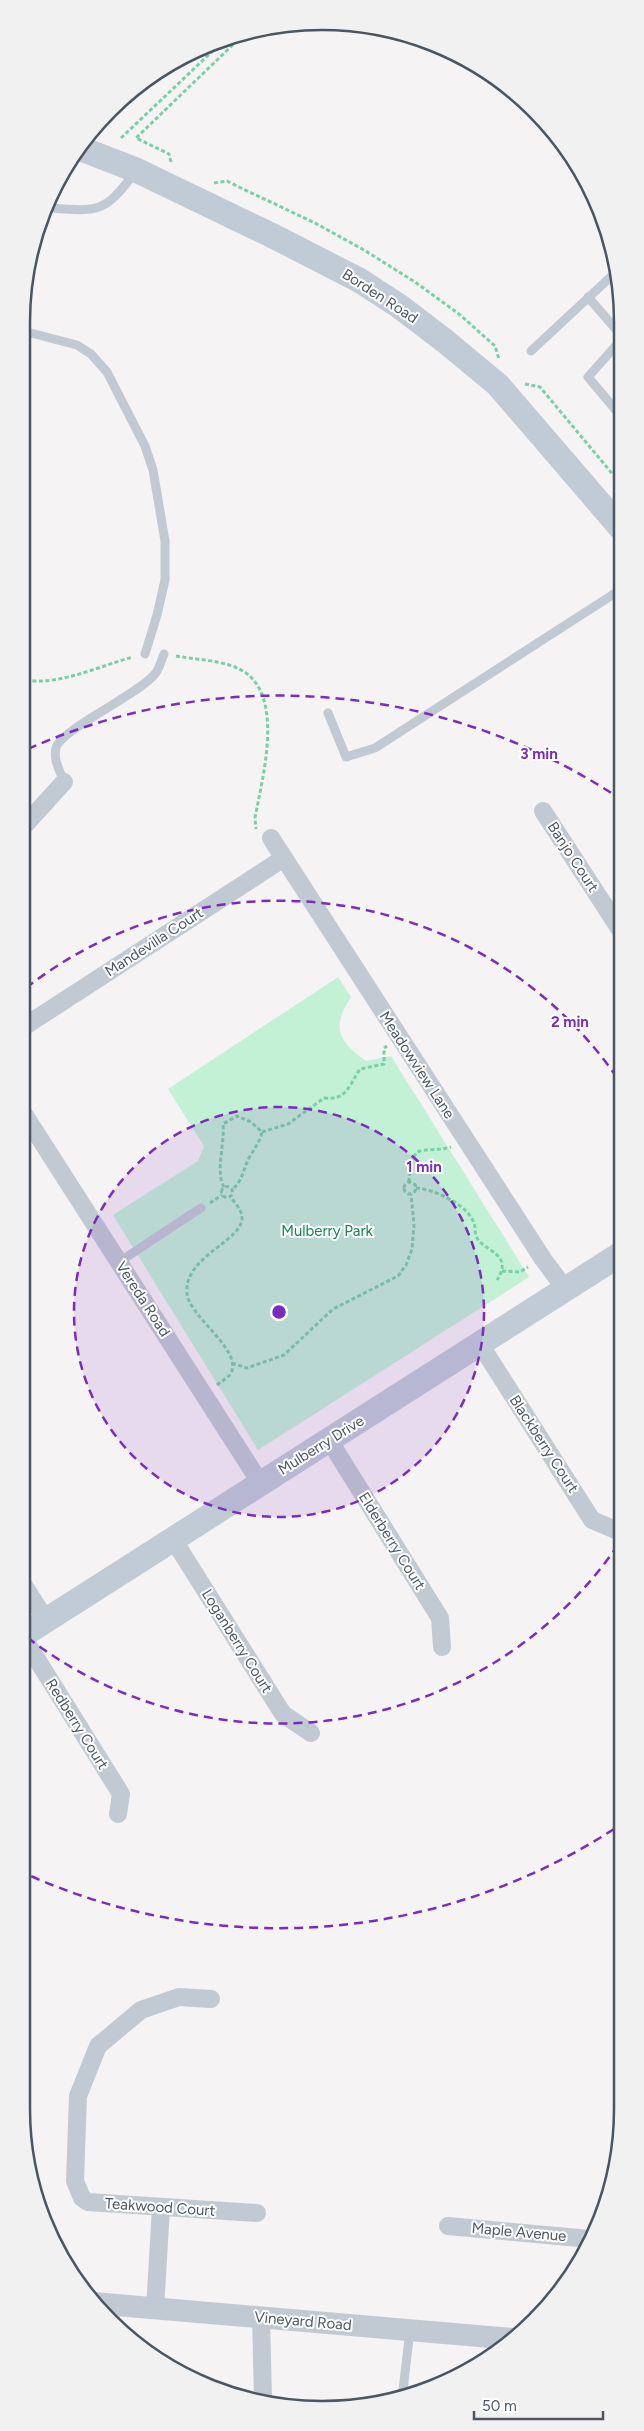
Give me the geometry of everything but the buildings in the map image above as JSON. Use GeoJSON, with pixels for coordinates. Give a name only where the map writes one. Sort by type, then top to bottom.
{"type":"FeatureCollection","features":[{"type":"Feature","properties":{"kind":"main road","name":"Borden Road"},"geometry":{"type":"LineString","coordinates":[[86,151],[136,170],[352,276],[398,306],[445,341],[502,389],[614,520]]}},
{"type":"Feature","properties":{"kind":"main road","name":"Mulberry Drive"},"geometry":{"type":"LineString","coordinates":[[30,1631],[614,1258]]}},
{"type":"Feature","properties":{"kind":"street"},"geometry":{"type":"LineString","coordinates":[[30,819],[64,782]]}},
{"type":"Feature","properties":{"kind":"street","name":"Banjo Court"},"geometry":{"type":"LineString","coordinates":[[543,811],[614,920]]}},
{"type":"Feature","properties":{"kind":"street","name":"Meadowview Lane"},"geometry":{"type":"LineString","coordinates":[[264,836],[284,858],[543,1259],[566,1290]]}},
{"type":"Feature","properties":{"kind":"street","name":"Mandevilla Court"},"geometry":{"type":"LineString","coordinates":[[30,1023],[284,858]]}},
{"type":"Feature","properties":{"kind":"street","name":"Vereda Road"},"geometry":{"type":"LineString","coordinates":[[30,1123],[261,1484]]}},
{"type":"Feature","properties":{"kind":"street","name":"Blackberry Court"},"geometry":{"type":"LineString","coordinates":[[480,1344],[592,1520],[614,1529]]}},
{"type":"Feature","properties":{"kind":"street","name":"Elderberry Court"},"geometry":{"type":"LineString","coordinates":[[329,1440],[440,1618],[442,1647]]}},
{"type":"Feature","properties":{"kind":"street","name":"Loganberry Court"},"geometry":{"type":"LineString","coordinates":[[173,1540],[283,1714],[311,1733]]}},
{"type":"Feature","properties":{"kind":"street"},"geometry":{"type":"LineString","coordinates":[[30,1595],[46,1620]]}},
{"type":"Feature","properties":{"kind":"street","name":"Redberry Court"},"geometry":{"type":"LineString","coordinates":[[30,1647],[121,1794],[118,1814]]}},
{"type":"Feature","properties":{"kind":"street","name":"Teakwood Court"},"geometry":{"type":"LineString","coordinates":[[211,1999],[179,1998],[141,2010],[98,2046],[78,2096],[74,2181],[82,2198],[88,2202],[257,2213]]}},
{"type":"Feature","properties":{"kind":"street"},"geometry":{"type":"LineString","coordinates":[[155,2309],[161,2208]]}},
{"type":"Feature","properties":{"kind":"street","name":"Maple Avenue"},"geometry":{"type":"LineString","coordinates":[[448,2226],[584,2238]]}},
{"type":"Feature","properties":{"kind":"street","name":"Vineyard Road"},"geometry":{"type":"LineString","coordinates":[[104,2304],[504,2338]]}},
{"type":"Feature","properties":{"kind":"street"},"geometry":{"type":"LineString","coordinates":[[261,2317],[263,2395]]}},
{"type":"Feature","properties":{"kind":"lane"},"geometry":{"type":"LineString","coordinates":[[53,208],[89,209],[105,206],[114,200],[136,170]]}},
{"type":"Feature","properties":{"kind":"lane"},"geometry":{"type":"LineString","coordinates":[[531,351],[610,277]]}},
{"type":"Feature","properties":{"kind":"lane"},"geometry":{"type":"LineString","coordinates":[[588,297],[614,327]]}},
{"type":"Feature","properties":{"kind":"lane"},"geometry":{"type":"LineString","coordinates":[[30,333],[77,345],[91,354],[107,372],[145,446],[153,470],[165,541],[165,580],[145,654]]}},
{"type":"Feature","properties":{"kind":"lane"},"geometry":{"type":"LineString","coordinates":[[614,348],[588,377],[614,408]]}},
{"type":"Feature","properties":{"kind":"lane"},"geometry":{"type":"LineString","coordinates":[[328,713],[346,757],[374,748],[614,594]]}},
{"type":"Feature","properties":{"kind":"lane"},"geometry":{"type":"LineString","coordinates":[[64,782],[55,757],[56,746],[65,734],[117,704],[150,680],[155,674],[164,654]]}},
{"type":"Feature","properties":{"kind":"lane"},"geometry":{"type":"LineString","coordinates":[[119,1262],[201,1208]]}},
{"type":"Feature","properties":{"kind":"lane"},"geometry":{"type":"LineString","coordinates":[[403,2390],[410,2330]]}},
{"type":"Feature","properties":{"kind":"path"},"geometry":{"type":"LineString","coordinates":[[171,162],[169,154],[136,138],[235,43]]}},
{"type":"Feature","properties":{"kind":"path"},"geometry":{"type":"LineString","coordinates":[[120,138],[213,51]]}},
{"type":"Feature","properties":{"kind":"path"},"geometry":{"type":"LineString","coordinates":[[214,183],[227,182],[241,188],[315,223],[364,250],[415,282],[459,314],[495,346],[500,359]]}},
{"type":"Feature","properties":{"kind":"path"},"geometry":{"type":"LineString","coordinates":[[525,384],[540,387],[614,475]]}},
{"type":"Feature","properties":{"kind":"path"},"geometry":{"type":"LineString","coordinates":[[30,680],[51,679],[95,670],[145,654]]}},
{"type":"Feature","properties":{"kind":"path"},"geometry":{"type":"LineString","coordinates":[[164,654],[224,664],[246,672],[260,688],[267,712],[268,732],[255,818],[264,836]]}},
{"type":"Feature","properties":{"kind":"path"},"geometry":{"type":"LineString","coordinates":[[262,1132],[288,1124],[324,1098],[335,1100],[344,1095],[360,1069],[384,1064],[384,1048],[398,1035]]}},
{"type":"Feature","properties":{"kind":"path"},"geometry":{"type":"LineString","coordinates":[[230,1196],[225,1198],[222,1195],[221,1190],[224,1187],[219,1171],[225,1140],[223,1124],[237,1116],[251,1122],[262,1132]]}},
{"type":"Feature","properties":{"kind":"path"},"geometry":{"type":"LineString","coordinates":[[230,1196],[232,1190],[242,1178],[248,1159],[260,1141],[262,1132]]}},
{"type":"Feature","properties":{"kind":"path"},"geometry":{"type":"LineString","coordinates":[[411,1194],[405,1193],[403,1189],[406,1183],[409,1182],[411,1161],[416,1152],[424,1149],[439,1151],[451,1147],[465,1138]]}},
{"type":"Feature","properties":{"kind":"path"},"geometry":{"type":"LineString","coordinates":[[409,1182],[415,1184],[416,1188]]}},
{"type":"Feature","properties":{"kind":"path"},"geometry":{"type":"LineString","coordinates":[[224,1187],[227,1186],[232,1190]]}},
{"type":"Feature","properties":{"kind":"path"},"geometry":{"type":"LineString","coordinates":[[232,1363],[247,1368],[284,1355],[332,1308],[398,1276],[406,1265],[412,1249],[414,1224],[411,1194],[416,1188]]}},
{"type":"Feature","properties":{"kind":"path"},"geometry":{"type":"LineString","coordinates":[[416,1188],[424,1189],[453,1202],[468,1212],[474,1223],[478,1240],[497,1255],[502,1263],[502,1270],[497,1280]]}},
{"type":"Feature","properties":{"kind":"path"},"geometry":{"type":"LineString","coordinates":[[203,1393],[228,1377],[232,1372],[232,1363],[214,1333],[187,1301],[186,1288],[191,1271],[230,1238],[241,1223],[240,1210],[230,1196]]}},
{"type":"Feature","properties":{"kind":"path"},"geometry":{"type":"LineString","coordinates":[[502,1270],[520,1272],[543,1259]]}},
{"type":"Feature","properties":{"kind":"green space","name":"Mulberry Park"},"geometry":{"type":"Polygon","coordinates":[[[338,977],[351,997],[341,1017],[340,1026],[344,1040],[356,1054],[366,1061],[391,1056],[529,1277],[258,1450],[113,1215],[198,1161],[204,1146],[168,1089],[338,977]]]}}]}
